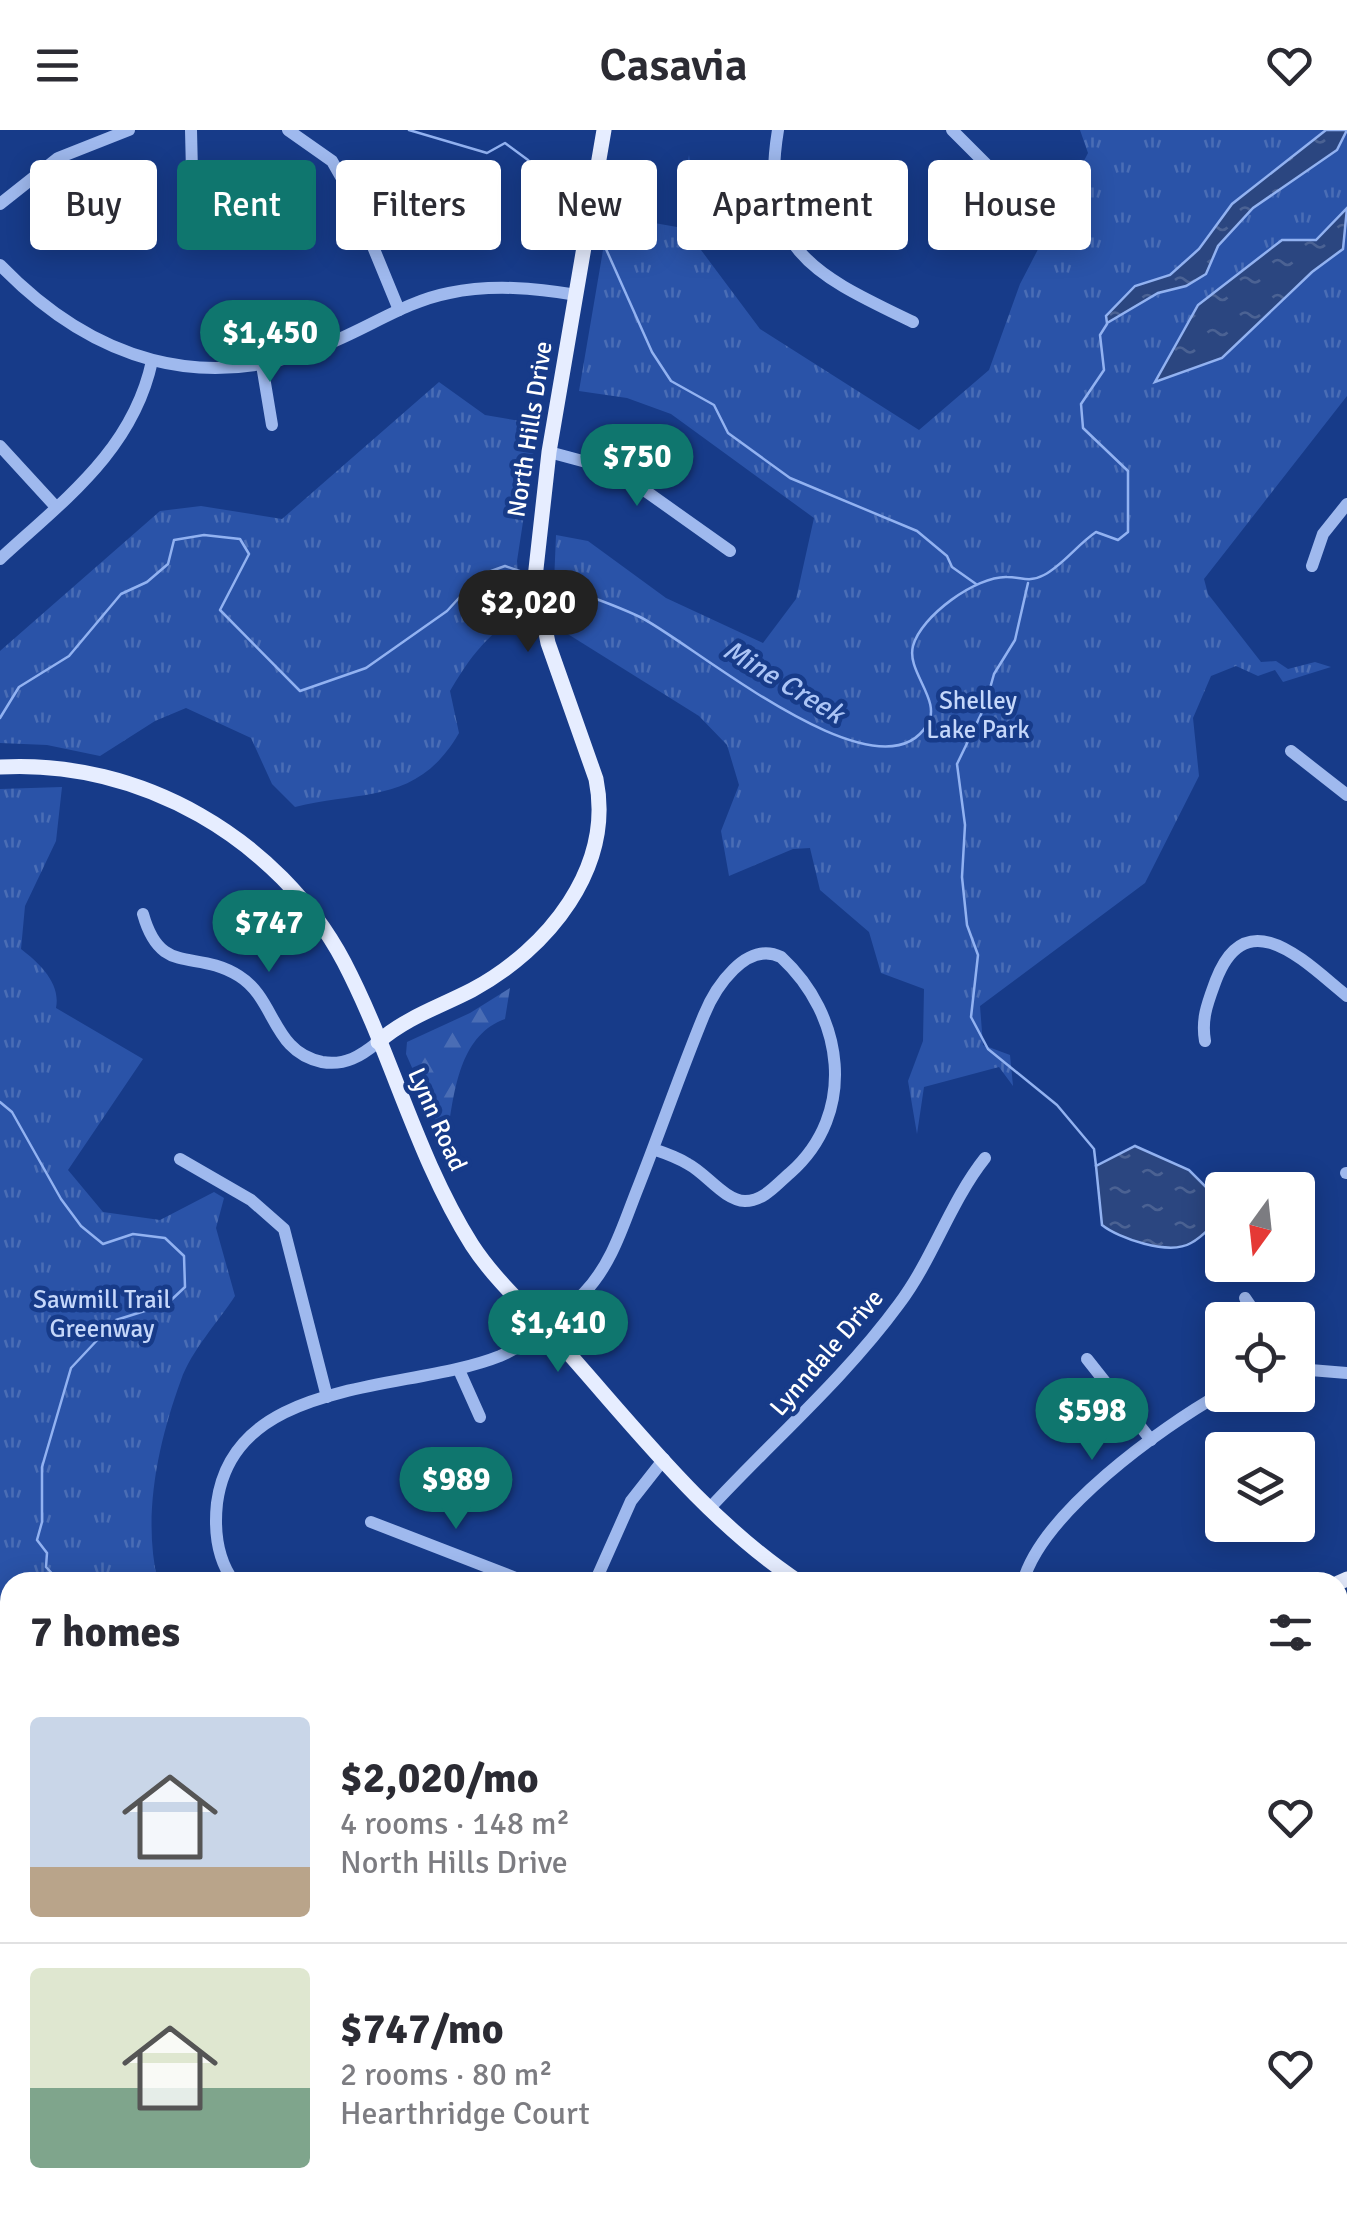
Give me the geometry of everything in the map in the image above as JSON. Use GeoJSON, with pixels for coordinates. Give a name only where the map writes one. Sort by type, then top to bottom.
{"type":"FeatureCollection","features":[{"type":"Feature","properties":{"kind":"main road","name":"North Hills Drive"},"geometry":{"type":"LineString","coordinates":[[378,1042],[400,1023],[492,979],[525,953],[562,913],[596,849],[600,814],[596,779],[548,643],[535,578],[549,452],[604,130]]}},
{"type":"Feature","properties":{"kind":"main road","name":"Lynn Road"},"geometry":{"type":"LineString","coordinates":[[0,766],[26,765],[89,773],[157,793],[198,812],[250,848],[286,881],[330,939],[432,1172],[474,1247],[710,1508],[782,1572]]}},
{"type":"Feature","properties":{"kind":"street"},"geometry":{"type":"LineString","coordinates":[[0,204],[58,158],[129,130]]}},
{"type":"Feature","properties":{"kind":"street"},"geometry":{"type":"LineString","coordinates":[[191,130],[192,160]]}},
{"type":"Feature","properties":{"kind":"street"},"geometry":{"type":"LineString","coordinates":[[288,130],[332,162],[400,310]]}},
{"type":"Feature","properties":{"kind":"street"},"geometry":{"type":"LineString","coordinates":[[778,130],[772,193],[792,243],[808,262],[828,276],[913,322]]}},
{"type":"Feature","properties":{"kind":"street"},"geometry":{"type":"LineString","coordinates":[[952,130],[982,160]]}},
{"type":"Feature","properties":{"kind":"street"},"geometry":{"type":"LineString","coordinates":[[0,265],[77,330],[152,361],[204,369],[262,365],[331,343],[400,310],[448,293],[537,288],[578,295]]}},
{"type":"Feature","properties":{"kind":"street"},"geometry":{"type":"LineString","coordinates":[[0,558],[56,508],[125,436],[152,361]]}},
{"type":"Feature","properties":{"kind":"street"},"geometry":{"type":"LineString","coordinates":[[262,365],[272,424]]}},
{"type":"Feature","properties":{"kind":"street"},"geometry":{"type":"LineString","coordinates":[[0,446],[56,508]]}},
{"type":"Feature","properties":{"kind":"street"},"geometry":{"type":"LineString","coordinates":[[549,452],[616,470],[730,551]]}},
{"type":"Feature","properties":{"kind":"street"},"geometry":{"type":"LineString","coordinates":[[1312,566],[1323,534],[1347,504]]}},
{"type":"Feature","properties":{"kind":"street"},"geometry":{"type":"LineString","coordinates":[[1292,751],[1347,795]]}},
{"type":"Feature","properties":{"kind":"street"},"geometry":{"type":"LineString","coordinates":[[143,914],[156,947],[170,957],[224,968],[242,977],[288,1045],[299,1054],[321,1062],[346,1062],[378,1042]]}},
{"type":"Feature","properties":{"kind":"street"},"geometry":{"type":"LineString","coordinates":[[1205,1042],[1202,1021],[1220,970],[1230,954],[1246,944],[1265,940],[1285,947],[1347,996]]}},
{"type":"Feature","properties":{"kind":"street"},"geometry":{"type":"LineString","coordinates":[[229,1572],[218,1548],[216,1518],[226,1472],[259,1426],[305,1402],[459,1370],[522,1345],[578,1299],[602,1271],[720,984],[746,960],[774,948],[830,1032],[836,1094],[824,1130],[805,1159],[769,1191],[743,1201],[733,1198],[692,1166],[653,1149]]}},
{"type":"Feature","properties":{"kind":"street","name":"Lynndale Drive"},"geometry":{"type":"LineString","coordinates":[[710,1508],[872,1341],[922,1271],[970,1176],[985,1158]]}},
{"type":"Feature","properties":{"kind":"street"},"geometry":{"type":"LineString","coordinates":[[180,1159],[251,1200],[284,1229],[326,1397]]}},
{"type":"Feature","properties":{"kind":"street"},"geometry":{"type":"LineString","coordinates":[[742,1216],[743,1201]]}},
{"type":"Feature","properties":{"kind":"street"},"geometry":{"type":"LineString","coordinates":[[1246,1298],[1249,1302]]}},
{"type":"Feature","properties":{"kind":"street"},"geometry":{"type":"LineString","coordinates":[[1087,1359],[1151,1440]]}},
{"type":"Feature","properties":{"kind":"street"},"geometry":{"type":"LineString","coordinates":[[459,1370],[480,1417]]}},
{"type":"Feature","properties":{"kind":"street"},"geometry":{"type":"LineString","coordinates":[[1315,1370],[1347,1373]]}},
{"type":"Feature","properties":{"kind":"street"},"geometry":{"type":"LineString","coordinates":[[1026,1572],[1034,1551],[1049,1530],[1151,1440],[1205,1404]]}},
{"type":"Feature","properties":{"kind":"street"},"geometry":{"type":"LineString","coordinates":[[599,1572],[631,1500],[664,1459]]}},
{"type":"Feature","properties":{"kind":"street"},"geometry":{"type":"LineString","coordinates":[[370,1522],[500,1572]]}},
{"type":"Feature","properties":{"kind":"green space","name":"Shelley Lake Park"},"geometry":{"type":"Polygon","coordinates":[[[1080,130],[1347,130],[1347,396],[1204,579],[1208,594],[1261,662],[1276,661],[1288,669],[1315,662],[1331,667],[1283,682],[1275,670],[1258,676],[1236,666],[1211,676],[1193,718],[1199,776],[1145,883],[980,1006],[983,1045],[1010,1055],[1013,1086],[999,1067],[924,1087],[917,1134],[908,1081],[923,1041],[924,989],[881,973],[869,932],[820,890],[810,848],[793,849],[729,876],[721,831],[739,785],[727,745],[699,716],[563,631],[554,583],[556,535],[588,541],[666,598],[763,643],[796,599],[814,518],[671,414],[627,398],[579,391],[603,250],[657,250],[657,223],[677,227],[677,250],[701,250],[760,329],[919,430],[989,370],[1020,284],[1038,250],[1091,250],[1091,160],[1084,160],[1088,153],[1080,130]]]}},
{"type":"Feature","properties":{"kind":"green space"},"geometry":{"type":"Polygon","coordinates":[[[439,382],[485,415],[538,424],[517,561],[523,621],[514,619],[494,634],[463,670],[450,691],[459,733],[426,772],[388,790],[295,807],[272,784],[251,738],[186,708],[155,721],[100,756],[47,745],[0,743],[0,651],[160,511],[201,506],[282,519],[439,382]]]}},
{"type":"Feature","properties":{"kind":"green space","name":"Sawmill Trail Greenway"},"geometry":{"type":"Polygon","coordinates":[[[62,787],[56,841],[25,906],[21,949],[52,982],[56,1008],[143,1059],[68,1170],[103,1212],[160,1220],[214,1192],[224,1198],[216,1228],[235,1296],[185,1369],[165,1429],[152,1506],[156,1572],[0,1572],[0,789],[62,787]]]}},
{"type":"Feature","properties":{"kind":"green space"},"geometry":{"type":"Polygon","coordinates":[[[510,988],[505,1019],[479,1036],[463,1063],[449,1125],[440,1131],[406,1054],[407,1042],[470,1013],[510,988]]]}},
{"type":"Feature","properties":{"kind":"water"},"geometry":{"type":"Polygon","coordinates":[[[1326,130],[1347,130],[1337,150],[1253,208],[1218,246],[1206,274],[1186,286],[1158,293],[1107,323],[1106,316],[1135,286],[1170,275],[1199,249],[1232,204],[1326,130]]]}},
{"type":"Feature","properties":{"kind":"water"},"geometry":{"type":"Polygon","coordinates":[[[1347,208],[1343,249],[1312,272],[1222,358],[1155,382],[1198,305],[1282,240],[1316,240],[1347,208]]]}},
{"type":"Feature","properties":{"kind":"water"},"geometry":{"type":"Polygon","coordinates":[[[1135,1146],[1189,1170],[1205,1186],[1205,1231],[1182,1246],[1170,1247],[1131,1240],[1102,1225],[1096,1166],[1135,1146]]]}},
{"type":"Feature","properties":{"kind":"waterway"},"geometry":{"type":"LineString","coordinates":[[409,130],[487,153],[505,143],[528,160]]}},
{"type":"Feature","properties":{"kind":"waterway"},"geometry":{"type":"LineString","coordinates":[[606,250],[652,352],[671,381],[714,405],[728,433],[790,478],[917,531],[947,556],[952,567],[976,584]]}},
{"type":"Feature","properties":{"kind":"waterway","name":"Mine Creek"},"geometry":{"type":"LineString","coordinates":[[541,579],[640,617],[785,710],[829,732],[869,745],[903,744],[927,725],[931,716],[928,696],[912,656],[918,634],[938,611],[966,590],[994,578],[1029,579],[1044,575],[1096,532],[1118,540],[1128,532],[1128,471],[1083,428],[1081,404],[1104,370],[1100,335],[1107,324]]}},
{"type":"Feature","properties":{"kind":"waterway","name":"Mine Creek"},"geometry":{"type":"LineString","coordinates":[[0,718],[19,687],[69,656],[121,594],[147,582],[168,564],[174,540],[204,535],[240,539],[249,554],[220,610],[300,691],[366,668],[447,611],[480,575],[505,566],[528,574]]}},
{"type":"Feature","properties":{"kind":"waterway"},"geometry":{"type":"LineString","coordinates":[[1028,583],[1015,640],[994,674],[985,706],[957,764],[965,825],[962,877],[967,925],[978,955],[971,1017],[988,1049],[1057,1105],[1094,1149],[1096,1166]]}},
{"type":"Feature","properties":{"kind":"waterway","name":"Mine Creek"},"geometry":{"type":"LineString","coordinates":[[0,1102],[12,1112],[61,1199],[81,1226],[103,1244],[133,1234],[165,1238],[184,1256],[185,1287],[167,1304],[116,1320],[71,1368],[42,1467],[42,1522],[37,1540],[47,1553],[46,1567],[51,1572]]}}]}
